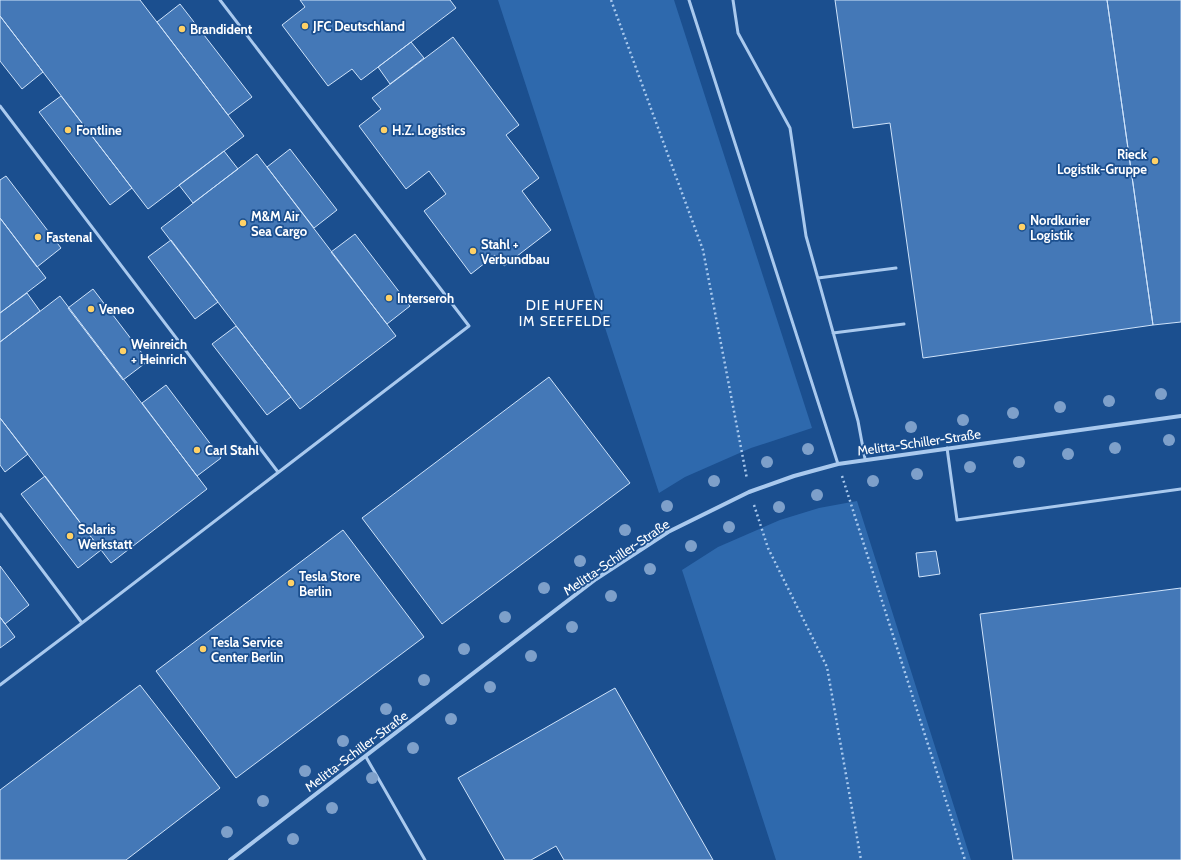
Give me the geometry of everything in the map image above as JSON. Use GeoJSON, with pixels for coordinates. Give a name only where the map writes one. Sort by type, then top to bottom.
{"type":"FeatureCollection","features":[{"type":"Feature","properties":{"kind":"street","name":"Melitta-Schiller-Straße"},"geometry":{"type":"LineString","coordinates":[[230,860],[596,579],[668,532],[749,492],[794,476],[838,464],[865,459],[1181,416]]}},
{"type":"Feature","properties":{"kind":"lane"},"geometry":{"type":"LineString","coordinates":[[0,685],[469,326],[220,0]]}},
{"type":"Feature","properties":{"kind":"lane"},"geometry":{"type":"LineString","coordinates":[[689,0],[838,464]]}},
{"type":"Feature","properties":{"kind":"lane"},"geometry":{"type":"LineString","coordinates":[[733,0],[738,33],[790,128],[806,236],[858,421],[865,459]]}},
{"type":"Feature","properties":{"kind":"lane"},"geometry":{"type":"LineString","coordinates":[[0,106],[278,472]]}},
{"type":"Feature","properties":{"kind":"lane"},"geometry":{"type":"LineString","coordinates":[[818,278],[896,268]]}},
{"type":"Feature","properties":{"kind":"lane"},"geometry":{"type":"LineString","coordinates":[[833,334],[904,324]]}},
{"type":"Feature","properties":{"kind":"lane"},"geometry":{"type":"LineString","coordinates":[[947,448],[957,520],[1181,489]]}},
{"type":"Feature","properties":{"kind":"lane"},"geometry":{"type":"LineString","coordinates":[[0,514],[82,623]]}},
{"type":"Feature","properties":{"kind":"lane"},"geometry":{"type":"LineString","coordinates":[[366,757],[425,860]]}},
{"type":"Feature","properties":{"kind":"path"},"geometry":{"type":"LineString","coordinates":[[611,0],[703,250],[749,492],[768,548],[827,667],[861,860]]}},
{"type":"Feature","properties":{"kind":"path"},"geometry":{"type":"LineString","coordinates":[[838,464],[965,860]]}},
{"type":"Feature","properties":{"kind":"shaded area"},"geometry":{"type":"Polygon","coordinates":[[[498,0],[674,0],[812,428],[751,448],[685,477],[659,493],[498,0]]]}},
{"type":"Feature","properties":{"kind":"shaded area"},"geometry":{"type":"Polygon","coordinates":[[[857,501],[971,860],[776,860],[682,570],[718,547],[780,520],[819,508],[857,501]]]}},
{"type":"Feature","properties":{"kind":"building"},"geometry":{"type":"Polygon","coordinates":[[[0,0],[140,0],[244,136],[148,209],[0,16],[0,0]]]}},
{"type":"Feature","properties":{"kind":"building"},"geometry":{"type":"Polygon","coordinates":[[[300,0],[450,0],[456,8],[361,80],[352,69],[328,86],[282,25],[305,7],[300,0]]]}},
{"type":"Feature","properties":{"kind":"building","name":"Nordkurier Logistik"},"geometry":{"type":"Polygon","coordinates":[[[835,0],[1107,0],[1153,325],[923,358],[890,123],[853,128],[835,0]]]}},
{"type":"Feature","properties":{"kind":"building","name":"Rieck Logistik-Gruppe"},"geometry":{"type":"Polygon","coordinates":[[[1107,0],[1181,0],[1181,322],[1153,325],[1107,0]]]}},
{"type":"Feature","properties":{"kind":"building"},"geometry":{"type":"Polygon","coordinates":[[[180,4],[252,97],[228,115],[157,22],[180,4]]]}},
{"type":"Feature","properties":{"kind":"building"},"geometry":{"type":"Polygon","coordinates":[[[0,16],[43,72],[22,89],[0,61],[0,16]]]}},
{"type":"Feature","properties":{"kind":"building"},"geometry":{"type":"Polygon","coordinates":[[[453,37],[519,125],[506,135],[539,178],[522,191],[551,230],[504,266],[495,255],[471,274],[424,211],[446,194],[429,171],[406,189],[359,126],[381,109],[372,98],[453,37]]]}},
{"type":"Feature","properties":{"kind":"building"},"geometry":{"type":"Polygon","coordinates":[[[411,42],[424,58],[390,84],[378,67],[411,42]]]}},
{"type":"Feature","properties":{"kind":"building"},"geometry":{"type":"Polygon","coordinates":[[[61,96],[132,188],[110,205],[39,112],[61,96]]]}},
{"type":"Feature","properties":{"kind":"building"},"geometry":{"type":"Polygon","coordinates":[[[290,149],[337,210],[314,228],[267,167],[290,149]]]}},
{"type":"Feature","properties":{"kind":"building"},"geometry":{"type":"Polygon","coordinates":[[[224,151],[238,169],[193,203],[179,185],[224,151]]]}},
{"type":"Feature","properties":{"kind":"building"},"geometry":{"type":"Polygon","coordinates":[[[257,154],[396,336],[300,409],[161,228],[257,154]]]}},
{"type":"Feature","properties":{"kind":"building"},"geometry":{"type":"Polygon","coordinates":[[[6,176],[61,248],[37,267],[0,218],[0,180],[6,176]]]}},
{"type":"Feature","properties":{"kind":"building"},"geometry":{"type":"Polygon","coordinates":[[[0,218],[46,278],[0,313],[0,218]]]}},
{"type":"Feature","properties":{"kind":"building"},"geometry":{"type":"Polygon","coordinates":[[[355,234],[410,306],[387,324],[331,252],[355,234]]]}},
{"type":"Feature","properties":{"kind":"building"},"geometry":{"type":"Polygon","coordinates":[[[171,240],[218,302],[195,319],[148,257],[171,240]]]}},
{"type":"Feature","properties":{"kind":"building"},"geometry":{"type":"Polygon","coordinates":[[[93,289],[148,361],[123,380],[68,308],[93,289]]]}},
{"type":"Feature","properties":{"kind":"building"},"geometry":{"type":"Polygon","coordinates":[[[27,293],[40,311],[0,342],[0,313],[27,293]]]}},
{"type":"Feature","properties":{"kind":"building"},"geometry":{"type":"Polygon","coordinates":[[[60,296],[207,489],[111,563],[0,418],[0,342],[60,296]]]}},
{"type":"Feature","properties":{"kind":"building"},"geometry":{"type":"Polygon","coordinates":[[[236,326],[291,397],[267,415],[212,344],[236,326]]]}},
{"type":"Feature","properties":{"kind":"building"},"geometry":{"type":"Polygon","coordinates":[[[549,377],[630,483],[442,624],[362,518],[549,377]]]}},
{"type":"Feature","properties":{"kind":"building"},"geometry":{"type":"Polygon","coordinates":[[[166,385],[221,458],[197,476],[142,403],[166,385]]]}},
{"type":"Feature","properties":{"kind":"building"},"geometry":{"type":"Polygon","coordinates":[[[0,418],[28,454],[5,472],[0,465],[0,418]]]}},
{"type":"Feature","properties":{"kind":"building"},"geometry":{"type":"Polygon","coordinates":[[[45,476],[101,550],[78,568],[21,494],[45,476]]]}},
{"type":"Feature","properties":{"kind":"building"},"geometry":{"type":"Polygon","coordinates":[[[343,530],[424,637],[236,778],[156,671],[343,530]]]}},
{"type":"Feature","properties":{"kind":"building"},"geometry":{"type":"Polygon","coordinates":[[[936,551],[940,574],[919,577],[916,553],[936,551]]]}},
{"type":"Feature","properties":{"kind":"building"},"geometry":{"type":"Polygon","coordinates":[[[0,566],[29,605],[5,624],[0,617],[0,566]]]}},
{"type":"Feature","properties":{"kind":"building"},"geometry":{"type":"Polygon","coordinates":[[[1181,588],[1181,860],[1013,860],[980,614],[1181,588]]]}},
{"type":"Feature","properties":{"kind":"building"},"geometry":{"type":"Polygon","coordinates":[[[0,617],[15,637],[0,648],[0,617]]]}},
{"type":"Feature","properties":{"kind":"building"},"geometry":{"type":"Polygon","coordinates":[[[140,685],[220,788],[126,860],[0,860],[0,790],[140,685]]]}},
{"type":"Feature","properties":{"kind":"building"},"geometry":{"type":"Polygon","coordinates":[[[615,688],[713,860],[564,860],[556,846],[531,860],[505,860],[458,778],[615,688]]]}},
{"type":"Feature","properties":{"kind":"place","name":"JFC Deutschland"},"geometry":{"type":"Point","coordinates":[305,26]}},
{"type":"Feature","properties":{"kind":"place","name":"Brandident"},"geometry":{"type":"Point","coordinates":[182,29]}},
{"type":"Feature","properties":{"kind":"place","name":"Fontline"},"geometry":{"type":"Point","coordinates":[68,130]}},
{"type":"Feature","properties":{"kind":"place","name":"H.Z. Logistics"},"geometry":{"type":"Point","coordinates":[384,130]}},
{"type":"Feature","properties":{"kind":"place","name":"Rieck Logistik-Gruppe"},"geometry":{"type":"Point","coordinates":[1155,161]}},
{"type":"Feature","properties":{"kind":"place","name":"M&M Air Sea Cargo"},"geometry":{"type":"Point","coordinates":[243,223]}},
{"type":"Feature","properties":{"kind":"place","name":"Nordkurier Logistik"},"geometry":{"type":"Point","coordinates":[1022,227]}},
{"type":"Feature","properties":{"kind":"place","name":"Fastenal"},"geometry":{"type":"Point","coordinates":[38,237]}},
{"type":"Feature","properties":{"kind":"place","name":"Stahl + Verbundbau"},"geometry":{"type":"Point","coordinates":[473,251]}},
{"type":"Feature","properties":{"kind":"place","name":"Interseroh"},"geometry":{"type":"Point","coordinates":[389,298]}},
{"type":"Feature","properties":{"kind":"place","name":"Veneo"},"geometry":{"type":"Point","coordinates":[91,309]}},
{"type":"Feature","properties":{"kind":"place","name":"Weinreich + Heinrich"},"geometry":{"type":"Point","coordinates":[123,351]}},
{"type":"Feature","properties":{"kind":"place","name":"Carl Stahl"},"geometry":{"type":"Point","coordinates":[197,450]}},
{"type":"Feature","properties":{"kind":"place","name":"Solaris Werkstatt"},"geometry":{"type":"Point","coordinates":[70,536]}},
{"type":"Feature","properties":{"kind":"place","name":"Tesla Store Berlin"},"geometry":{"type":"Point","coordinates":[291,583]}},
{"type":"Feature","properties":{"kind":"place","name":"Tesla Service Center Berlin"},"geometry":{"type":"Point","coordinates":[203,649]}},
{"type":"Feature","properties":{"kind":"district","name":"DIE HUFEN IM SEEFELDE"},"geometry":{"type":"Point","coordinates":[565,314]}}]}
